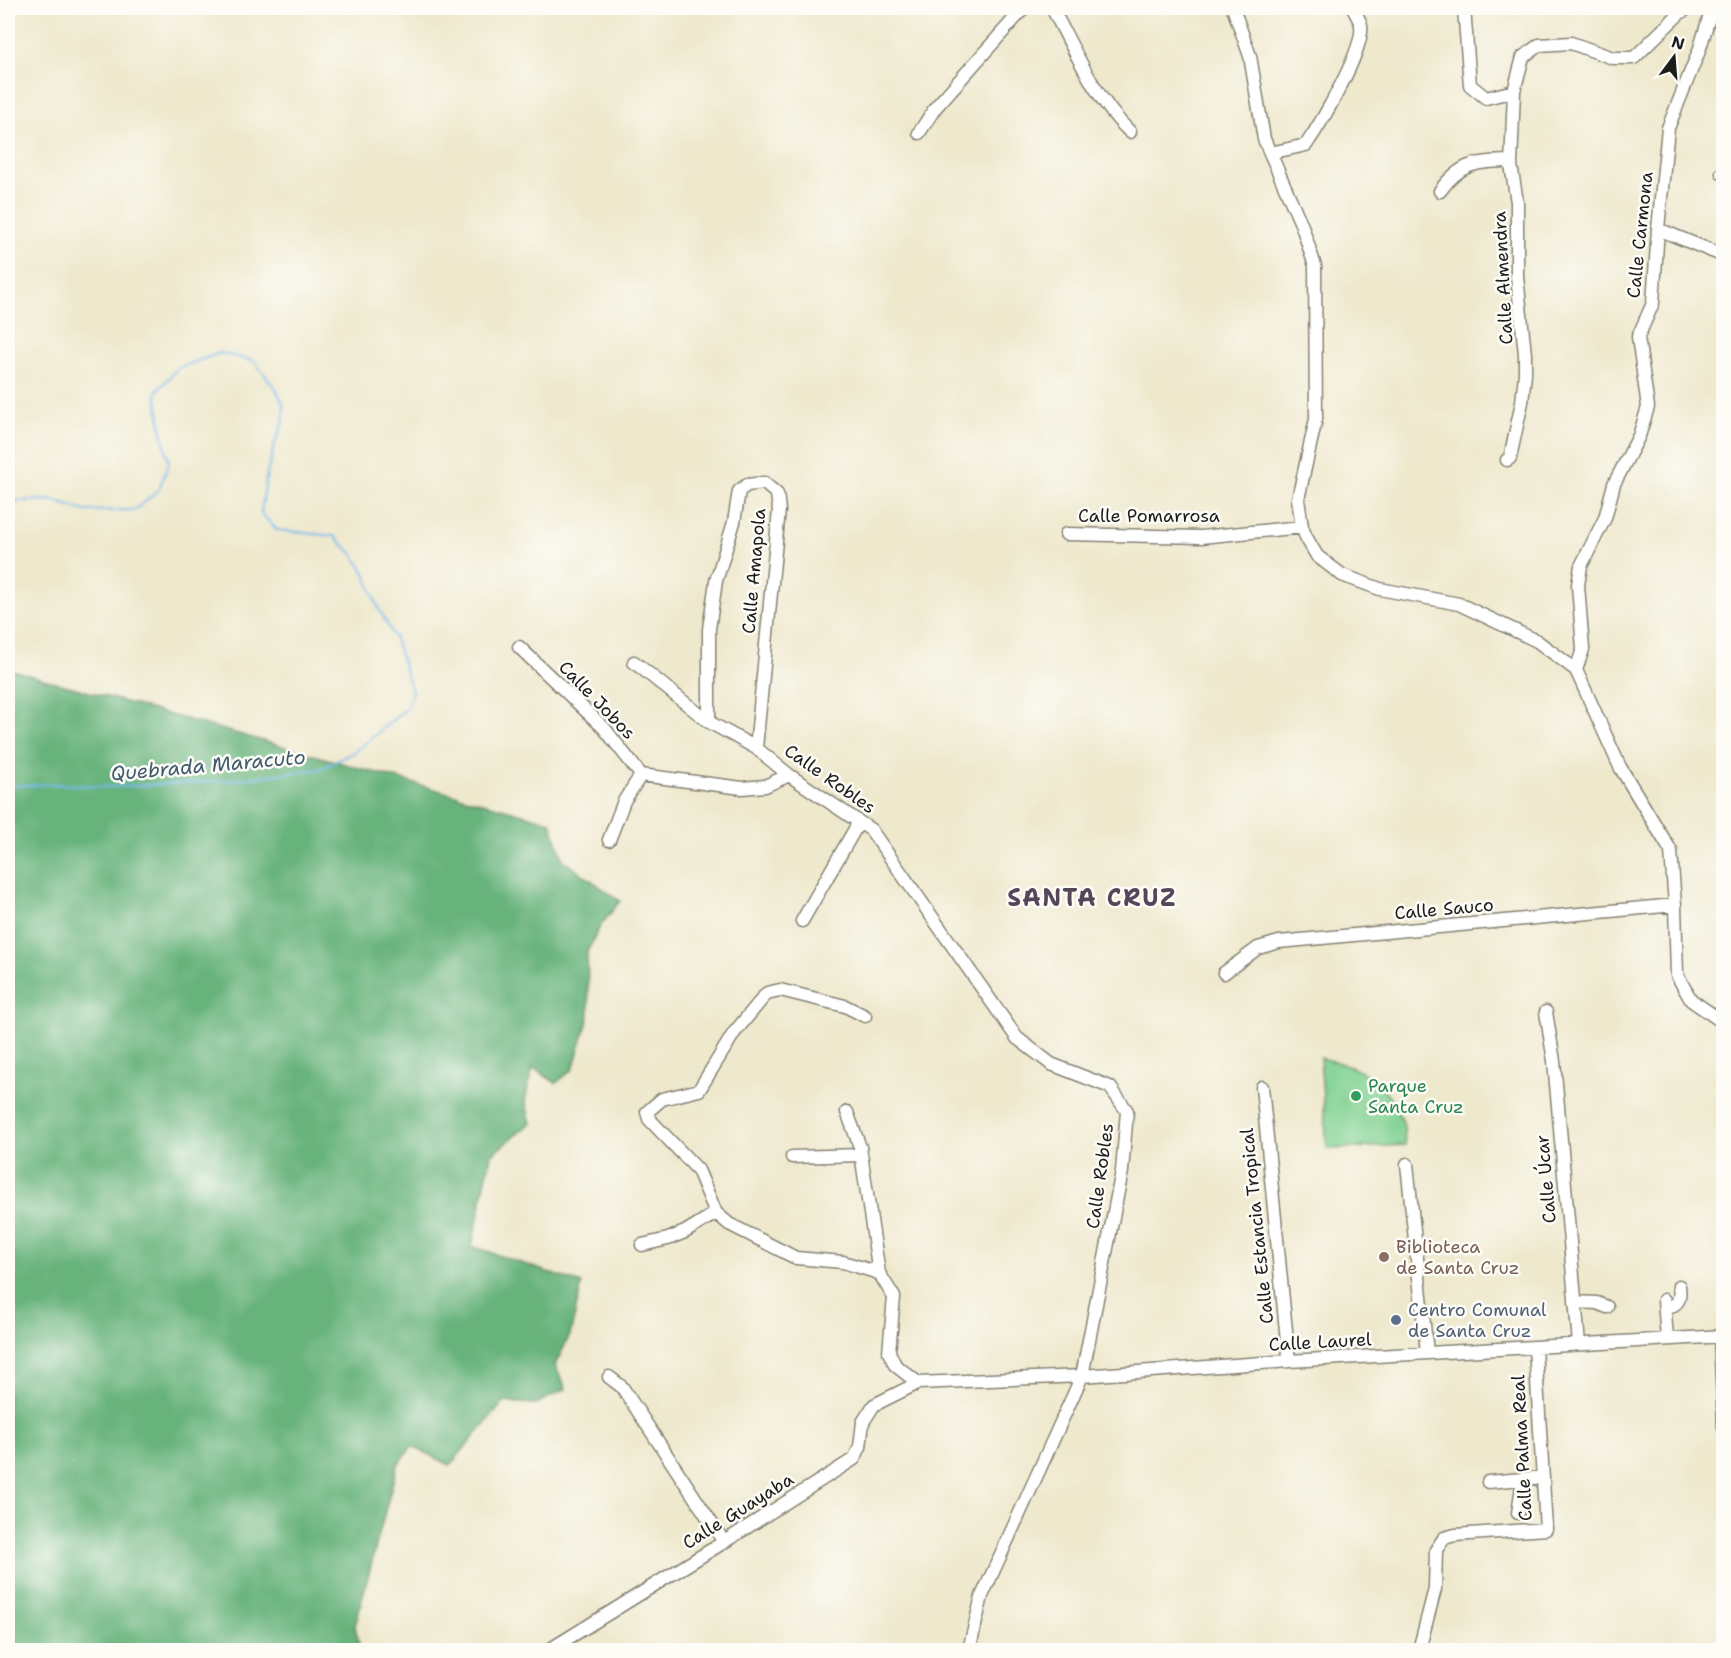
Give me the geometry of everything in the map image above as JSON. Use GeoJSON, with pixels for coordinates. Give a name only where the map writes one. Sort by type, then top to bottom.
{"type":"FeatureCollection","features":[{"type":"Feature","properties":{"kind":"street"},"geometry":{"type":"LineString","coordinates":[[919,133],[935,108],[1024,8]]}},
{"type":"Feature","properties":{"kind":"street"},"geometry":{"type":"LineString","coordinates":[[1052,8],[1103,101],[1115,118],[1130,132]]}},
{"type":"Feature","properties":{"kind":"street"},"geometry":{"type":"LineString","coordinates":[[1233,8],[1250,56],[1264,139],[1302,226],[1312,254],[1316,276],[1316,419],[1298,499],[1302,528],[1317,556],[1342,575],[1380,589],[1459,604],[1537,641],[1576,670],[1620,767],[1671,851],[1677,975],[1691,1000],[1724,1023]]}},
{"type":"Feature","properties":{"kind":"street"},"geometry":{"type":"LineString","coordinates":[[1270,153],[1306,144],[1322,122],[1357,51],[1361,25],[1353,8]]}},
{"type":"Feature","properties":{"kind":"street"},"geometry":{"type":"LineString","coordinates":[[1464,8],[1470,85],[1486,98],[1514,91]]}},
{"type":"Feature","properties":{"kind":"street","name":"Calle Almendra"},"geometry":{"type":"LineString","coordinates":[[1507,460],[1510,458],[1522,402],[1525,354],[1517,276],[1517,202],[1511,161],[1514,91],[1523,57],[1539,45],[1571,43],[1613,58],[1634,58],[1680,13],[1689,8]]}},
{"type":"Feature","properties":{"kind":"street","name":"Calle Carmona"},"geometry":{"type":"LineString","coordinates":[[1576,670],[1583,649],[1578,585],[1581,566],[1605,518],[1614,484],[1639,436],[1648,407],[1638,337],[1653,303],[1668,128],[1699,51],[1712,8]]}},
{"type":"Feature","properties":{"kind":"street"},"geometry":{"type":"LineString","coordinates":[[1440,191],[1449,178],[1464,167],[1487,161],[1511,161]]}},
{"type":"Feature","properties":{"kind":"street"},"geometry":{"type":"LineString","coordinates":[[1658,229],[1724,256]]}},
{"type":"Feature","properties":{"kind":"street","name":"Calle Amapola"},"geometry":{"type":"LineString","coordinates":[[709,722],[709,629],[716,581],[734,522],[739,492],[747,485],[764,483],[777,494],[779,510],[756,748]]}},
{"type":"Feature","properties":{"kind":"street","name":"Calle Pomarrosa"},"geometry":{"type":"LineString","coordinates":[[1066,534],[1201,537],[1302,528]]}},
{"type":"Feature","properties":{"kind":"street","name":"Calle Jobos"},"geometry":{"type":"LineString","coordinates":[[519,647],[604,728],[641,775]]}},
{"type":"Feature","properties":{"kind":"street","name":"Calle Robles"},"geometry":{"type":"LineString","coordinates":[[634,662],[709,722],[756,748],[789,775],[871,830],[1017,1038],[1051,1064],[1110,1087],[1127,1111],[1122,1171],[1082,1376],[982,1596],[969,1650]]}},
{"type":"Feature","properties":{"kind":"street"},"geometry":{"type":"LineString","coordinates":[[609,840],[624,801],[641,775],[742,788],[765,786],[789,775]]}},
{"type":"Feature","properties":{"kind":"street"},"geometry":{"type":"LineString","coordinates":[[800,916],[857,820]]}},
{"type":"Feature","properties":{"kind":"street","name":"Calle Sauco"},"geometry":{"type":"LineString","coordinates":[[1224,974],[1258,948],[1279,942],[1675,905]]}},
{"type":"Feature","properties":{"kind":"street"},"geometry":{"type":"LineString","coordinates":[[865,1016],[845,1006],[780,990],[767,993],[734,1033],[699,1090],[662,1099],[647,1112],[649,1119],[698,1170],[716,1213],[729,1224],[796,1258],[843,1262],[879,1273]]}},
{"type":"Feature","properties":{"kind":"street","name":"Calle Úcar"},"geometry":{"type":"LineString","coordinates":[[1546,1012],[1554,1061],[1579,1344]]}},
{"type":"Feature","properties":{"kind":"street","name":"Calle Estancia Tropical"},"geometry":{"type":"LineString","coordinates":[[1262,1087],[1289,1361]]}},
{"type":"Feature","properties":{"kind":"street"},"geometry":{"type":"LineString","coordinates":[[847,1112],[860,1148],[879,1273],[894,1297],[889,1352],[895,1365],[918,1383]]}},
{"type":"Feature","properties":{"kind":"street"},"geometry":{"type":"LineString","coordinates":[[792,1157],[861,1155]]}},
{"type":"Feature","properties":{"kind":"street"},"geometry":{"type":"LineString","coordinates":[[1407,1164],[1427,1353]]}},
{"type":"Feature","properties":{"kind":"street"},"geometry":{"type":"LineString","coordinates":[[642,1245],[685,1232],[716,1213]]}},
{"type":"Feature","properties":{"kind":"street"},"geometry":{"type":"LineString","coordinates":[[1667,1339],[1665,1305],[1679,1301],[1679,1286]]}},
{"type":"Feature","properties":{"kind":"street"},"geometry":{"type":"LineString","coordinates":[[1575,1302],[1597,1303],[1607,1307]]}},
{"type":"Feature","properties":{"kind":"street"},"geometry":{"type":"LineString","coordinates":[[1722,1336],[1724,1428]]}},
{"type":"Feature","properties":{"kind":"street","name":"Calle Laurel"},"geometry":{"type":"LineString","coordinates":[[918,1383],[1082,1376],[1289,1361],[1722,1336]]}},
{"type":"Feature","properties":{"kind":"street","name":"Calle Palma Real"},"geometry":{"type":"LineString","coordinates":[[1419,1650],[1435,1589],[1436,1550],[1444,1538],[1455,1535],[1546,1529],[1535,1348]]}},
{"type":"Feature","properties":{"kind":"street"},"geometry":{"type":"LineString","coordinates":[[609,1377],[622,1387],[724,1542]]}},
{"type":"Feature","properties":{"kind":"street","name":"Calle Guayaba"},"geometry":{"type":"LineString","coordinates":[[549,1650],[854,1459],[860,1447],[863,1422],[874,1405],[918,1383]]}},
{"type":"Feature","properties":{"kind":"street"},"geometry":{"type":"LineString","coordinates":[[1488,1482],[1543,1477]]}},
{"type":"Feature","properties":{"kind":"street"},"geometry":{"type":"LineString","coordinates":[[1518,1513],[1523,1479]]}},
{"type":"Feature","properties":{"kind":"green space"},"geometry":{"type":"Polygon","coordinates":[[[8,669],[551,822],[563,860],[620,901],[601,925],[587,952],[589,1017],[573,1069],[556,1083],[533,1068],[525,1100],[531,1123],[491,1155],[472,1246],[582,1284],[570,1335],[555,1365],[566,1389],[536,1404],[504,1402],[450,1465],[412,1446],[397,1466],[355,1626],[360,1650],[8,1650],[8,669]]]}},
{"type":"Feature","properties":{"kind":"green space","name":"Parque Santa Cruz"},"geometry":{"type":"Polygon","coordinates":[[[1320,1058],[1355,1069],[1374,1080],[1382,1088],[1403,1122],[1405,1145],[1329,1149],[1327,1147],[1320,1058]]]}},
{"type":"Feature","properties":{"kind":"waterway","name":"Quebrada Maracuto"},"geometry":{"type":"LineString","coordinates":[[8,501],[51,500],[85,511],[134,510],[158,491],[169,463],[156,392],[178,368],[220,353],[254,361],[276,389],[284,406],[284,420],[266,478],[261,513],[277,530],[334,536],[353,554],[365,573],[378,607],[395,639],[412,692],[407,708],[356,751],[321,769],[226,781],[111,787],[55,784],[8,786]]}},
{"type":"Feature","properties":{"kind":"place","name":"Parque Santa Cruz"},"geometry":{"type":"Point","coordinates":[1356,1096]}},
{"type":"Feature","properties":{"kind":"place","name":"Biblioteca de Santa Cruz"},"geometry":{"type":"Point","coordinates":[1384,1257]}},
{"type":"Feature","properties":{"kind":"place","name":"Centro Comunal de Santa Cruz"},"geometry":{"type":"Point","coordinates":[1396,1320]}},
{"type":"Feature","properties":{"kind":"district","name":"SANTA CRUZ"},"geometry":{"type":"Point","coordinates":[1092,898]}}]}
